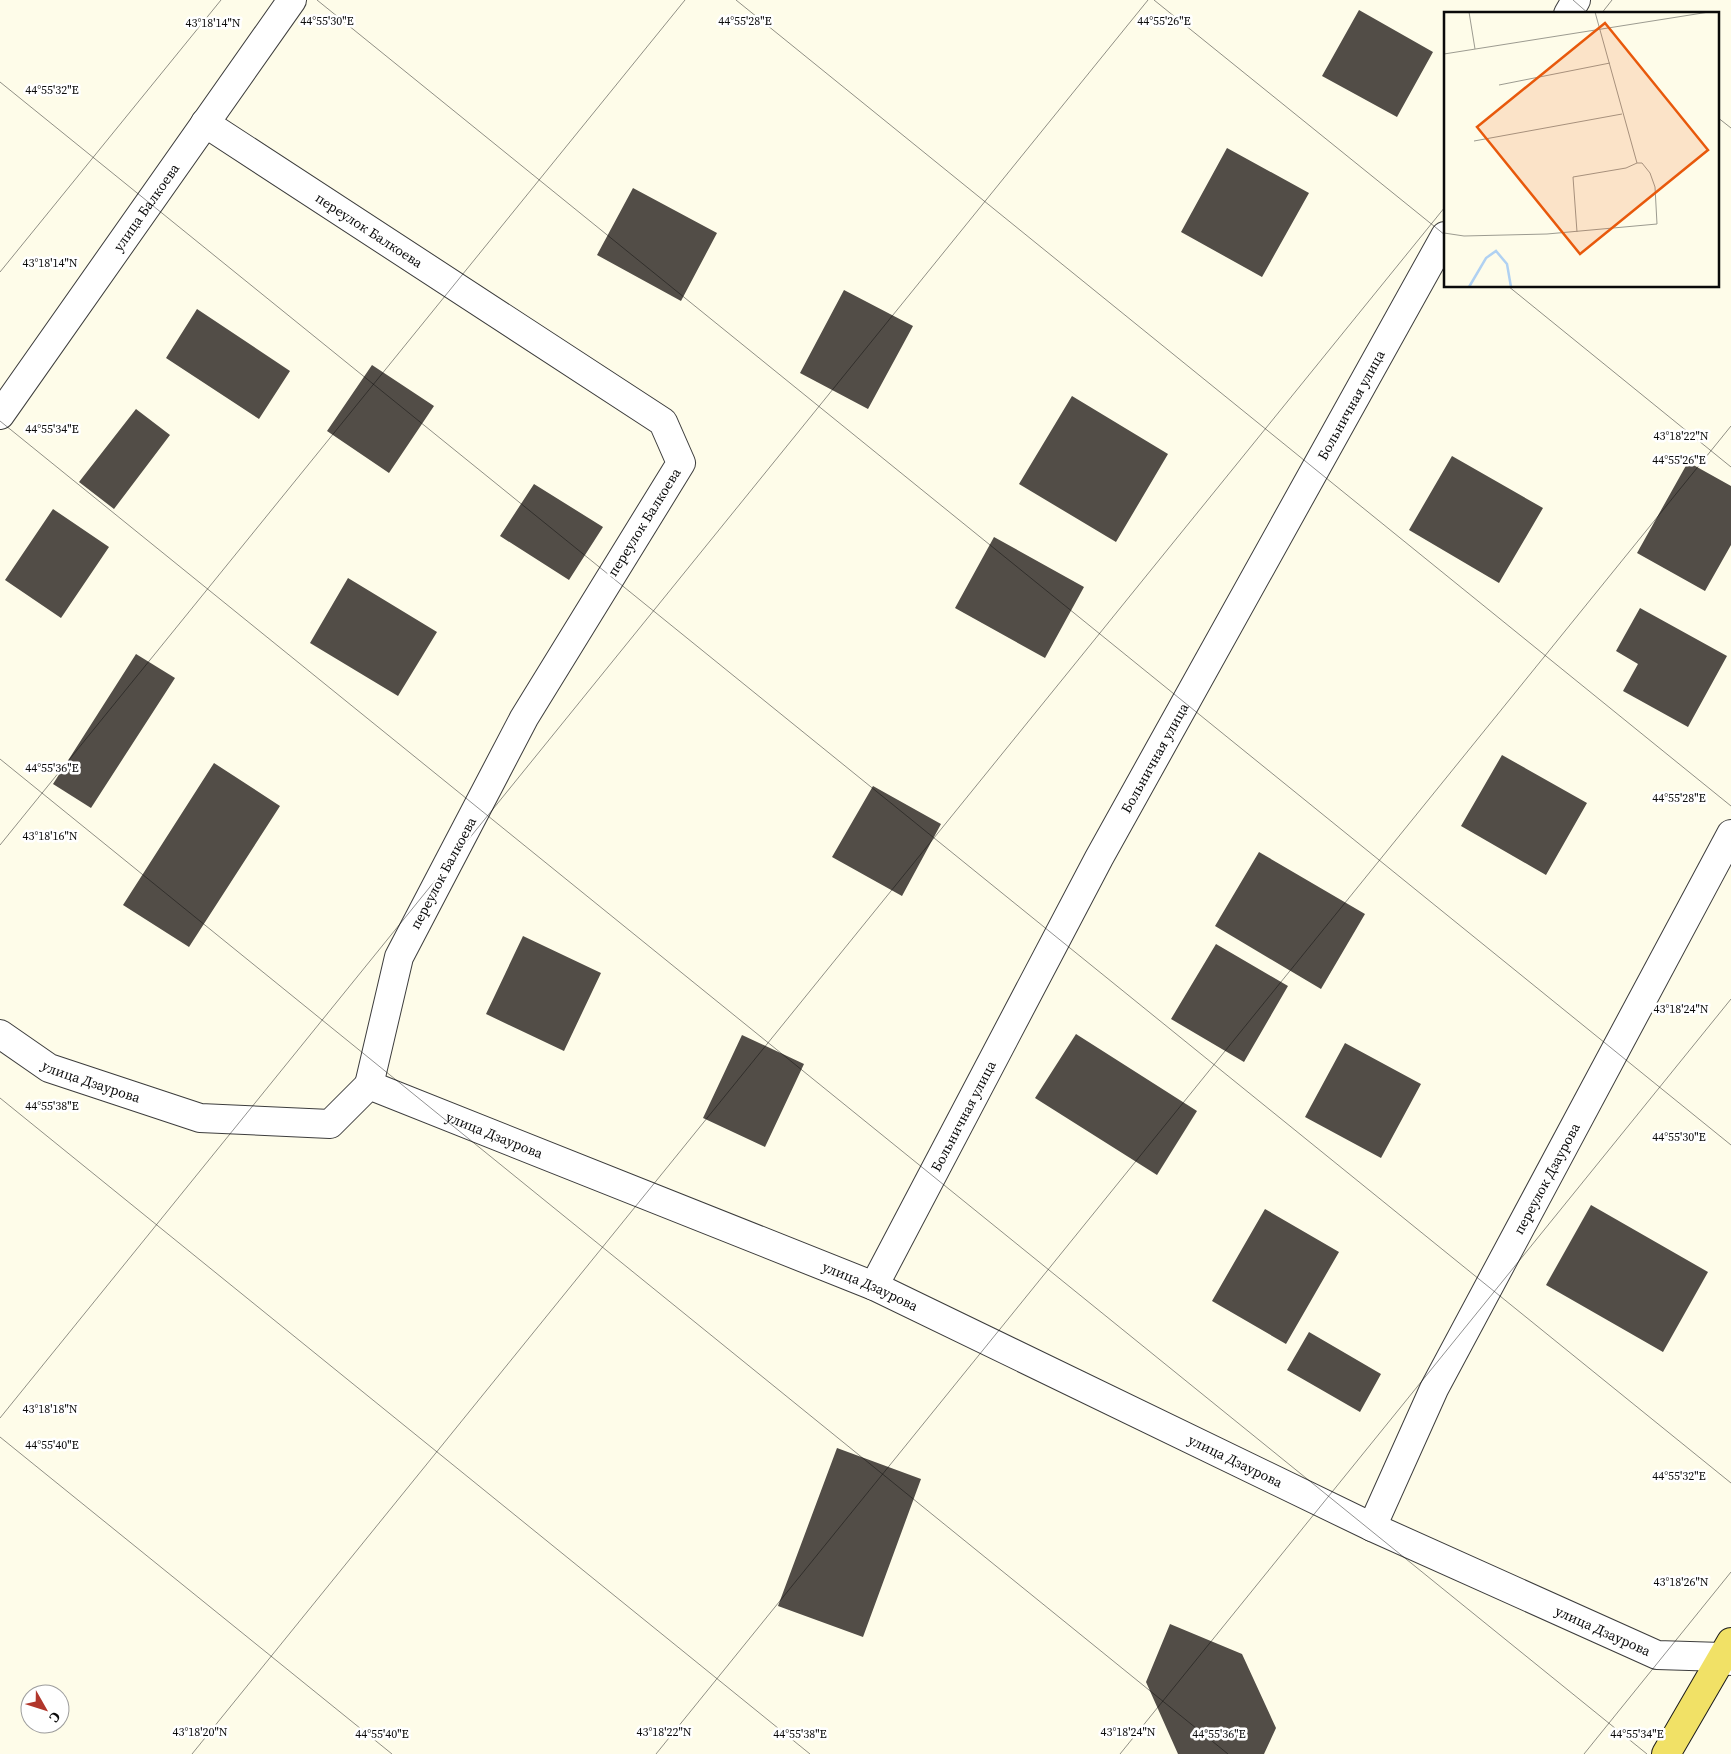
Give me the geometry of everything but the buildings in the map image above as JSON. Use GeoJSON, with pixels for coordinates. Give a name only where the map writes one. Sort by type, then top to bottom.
{"type":"FeatureCollection","features":[{"type":"Feature","properties":{"kind":"main road"},"geometry":{"type":"LineString","coordinates":[[1666,1754],[1728,1653]]}},
{"type":"Feature","properties":{"kind":"street","name":"улица Балкоева"},"geometry":{"type":"LineString","coordinates":[[0,415],[292,0]]}},
{"type":"Feature","properties":{"kind":"street"},"geometry":{"type":"LineString","coordinates":[[1569,12],[1576,0]]}},
{"type":"Feature","properties":{"kind":"street","name":"переулок Балкоева"},"geometry":{"type":"LineString","coordinates":[[205,123],[663,422],[681,463],[524,718],[399,957],[369,1085]]}},
{"type":"Feature","properties":{"kind":"street","name":"Больничная улица"},"geometry":{"type":"LineString","coordinates":[[874,1286],[1099,858],[1444,238]]}},
{"type":"Feature","properties":{"kind":"street","name":"переулок Дзаурова"},"geometry":{"type":"LineString","coordinates":[[1372,1527],[1434,1389],[1731,834]]}},
{"type":"Feature","properties":{"kind":"street","name":"улица Дзаурова"},"geometry":{"type":"LineString","coordinates":[[0,1034],[49,1068],[200,1118],[330,1124],[369,1085],[874,1286],[1372,1527],[1657,1654],[1728,1653]]}}]}
